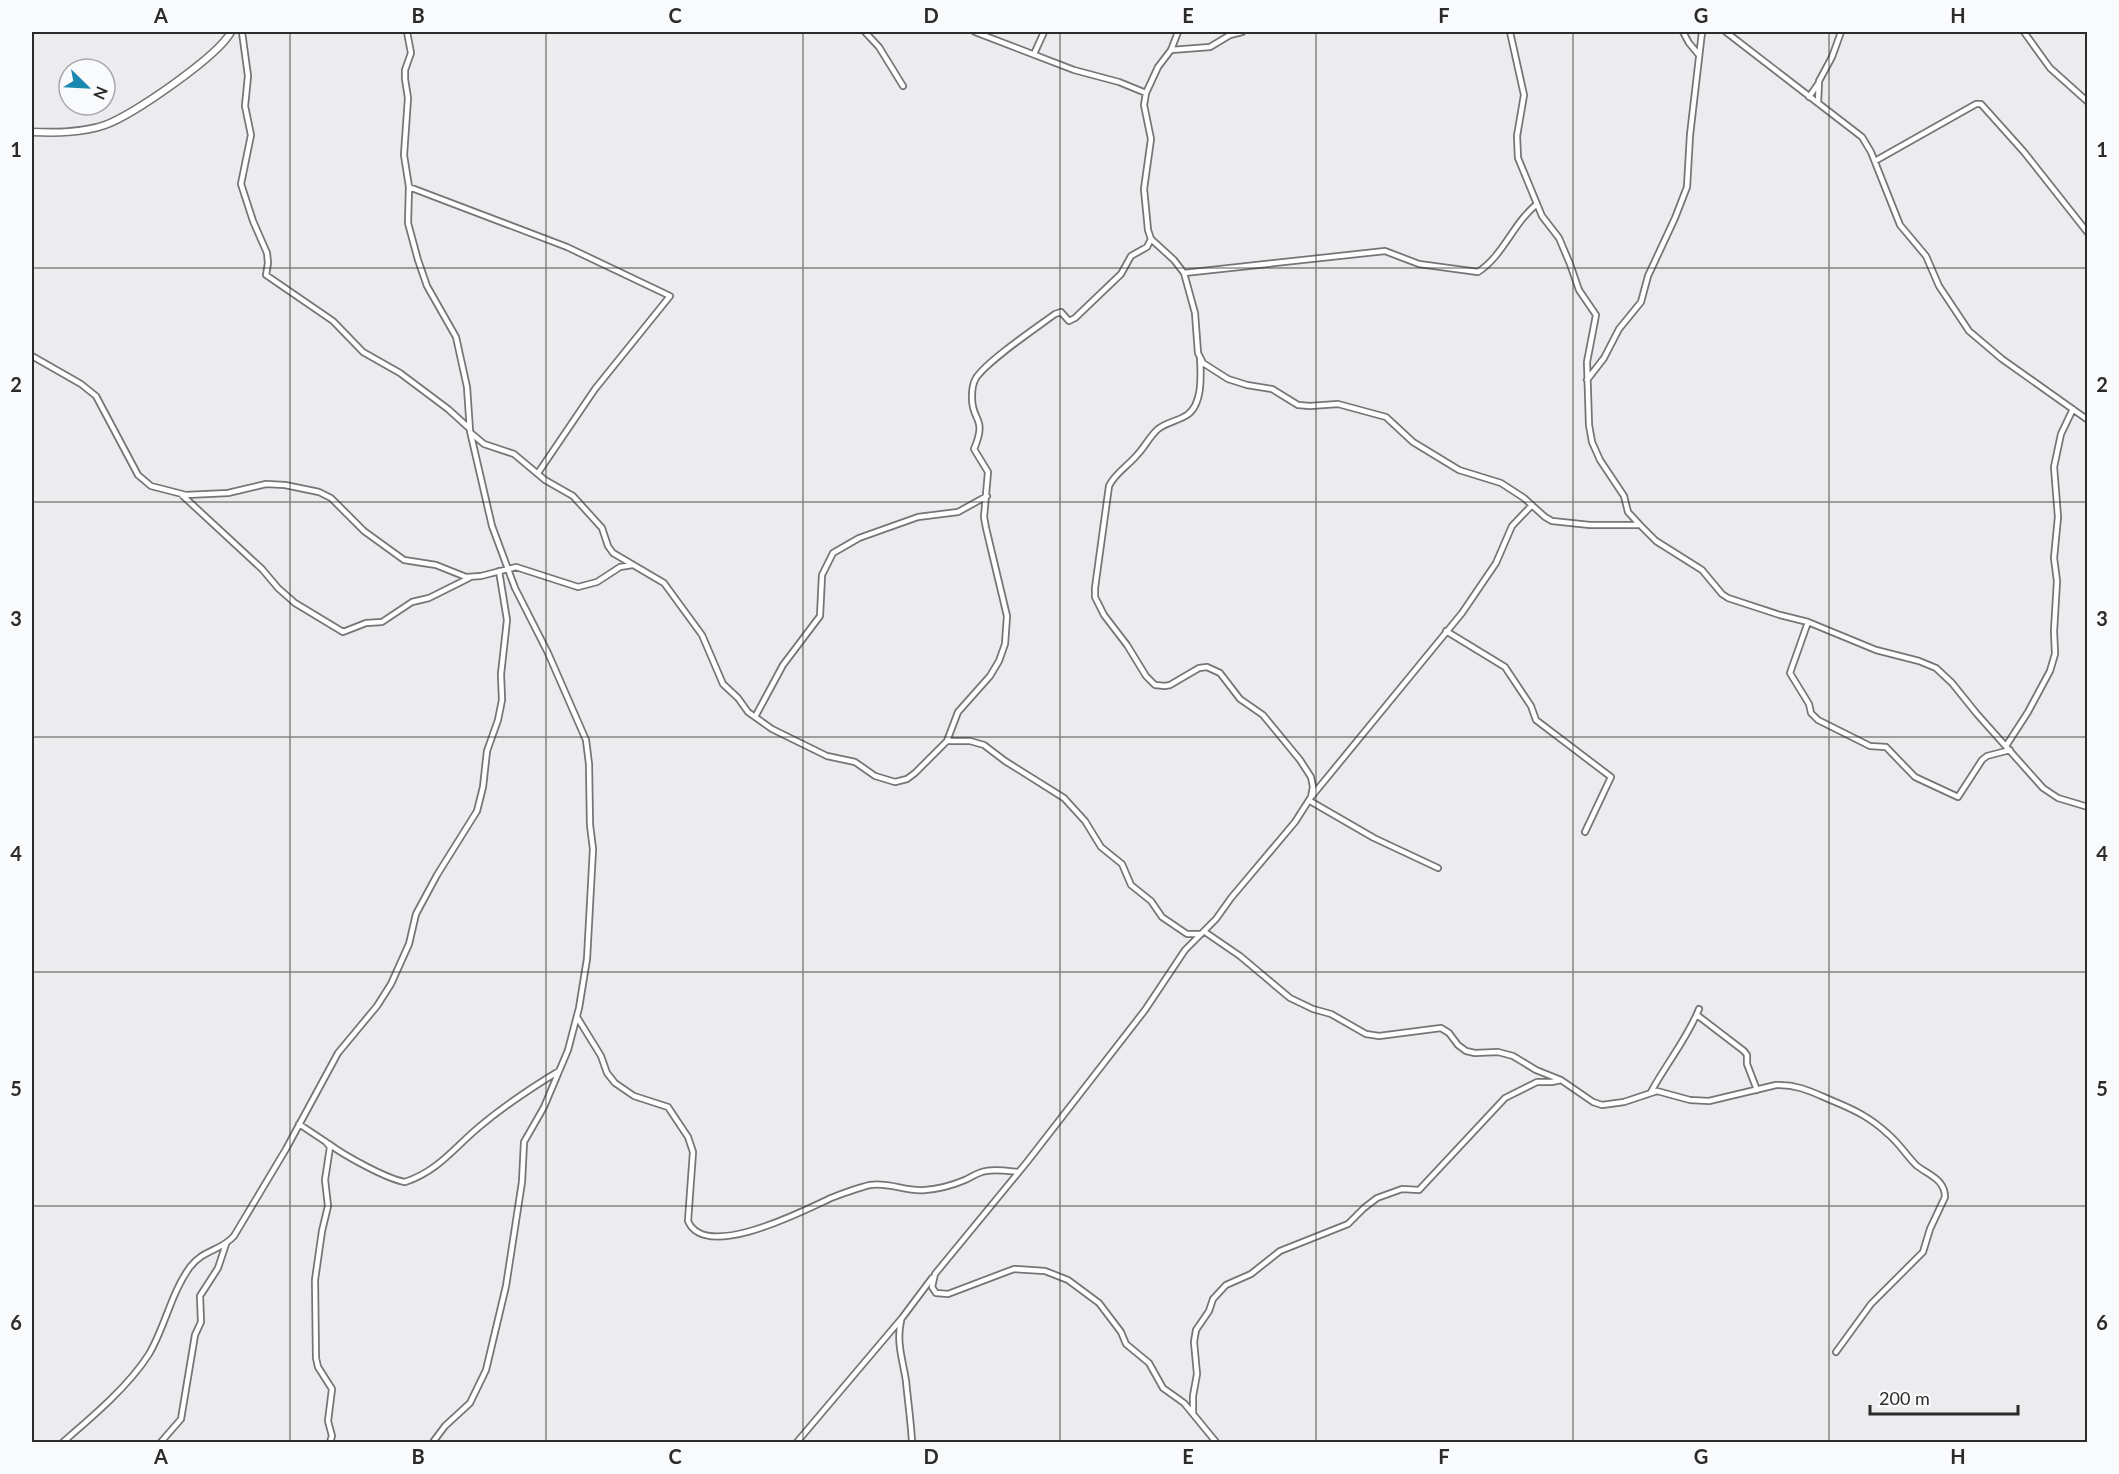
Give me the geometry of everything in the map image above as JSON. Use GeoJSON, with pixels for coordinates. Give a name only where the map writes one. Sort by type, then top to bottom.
{"type":"FeatureCollection","features":[{"type":"Feature","properties":{"kind":"street"},"geometry":{"type":"LineString","coordinates":[[32,132],[69,132],[112,122],[197,67],[218,49],[231,32]]}},
{"type":"Feature","properties":{"kind":"street"},"geometry":{"type":"LineString","coordinates":[[242,32],[248,76],[245,106],[251,135],[241,184],[253,221],[267,253],[266,274],[333,321],[363,352],[400,373],[448,409],[480,442],[510,452],[580,503],[602,528],[610,550],[664,583],[702,635],[723,684],[755,717],[772,729],[821,753],[855,762],[875,776],[895,782],[907,779],[915,773],[947,741],[958,712],[990,676],[1005,644],[1007,616],[986,528],[988,472],[974,449],[981,428],[972,399],[976,379],[996,359],[1057,312],[1061,312],[1069,321],[1075,318],[1121,273],[1131,256],[1147,247],[1151,239]]}},
{"type":"Feature","properties":{"kind":"street"},"geometry":{"type":"LineString","coordinates":[[407,32],[411,53],[405,70],[408,98],[404,155],[409,187],[407,216],[410,233],[427,286],[456,337],[467,387],[469,429],[492,526],[508,569],[578,718],[588,752],[593,872],[587,959],[575,1029],[539,1118],[524,1142],[522,1182],[506,1286],[486,1370],[470,1403],[445,1426],[433,1443]]}},
{"type":"Feature","properties":{"kind":"street"},"geometry":{"type":"LineString","coordinates":[[865,32],[879,47],[903,86]]}},
{"type":"Feature","properties":{"kind":"street"},"geometry":{"type":"LineString","coordinates":[[975,32],[1074,70],[1109,79],[1146,93]]}},
{"type":"Feature","properties":{"kind":"street"},"geometry":{"type":"LineString","coordinates":[[1034,54],[1044,32]]}},
{"type":"Feature","properties":{"kind":"street"},"geometry":{"type":"LineString","coordinates":[[1178,32],[1171,50],[1158,67],[1146,93],[1144,105],[1151,140],[1144,189],[1151,239],[1174,260],[1184,273],[1193,305],[1200,357],[1200,381],[1193,409],[1182,418],[1160,428],[1153,434],[1134,459],[1115,476],[1109,486],[1096,572],[1095,597],[1104,615],[1127,645],[1146,676],[1155,685],[1165,686],[1199,668],[1207,667],[1220,673],[1240,699],[1263,715],[1300,760],[1311,777],[1313,787],[1310,800]]}},
{"type":"Feature","properties":{"kind":"street"},"geometry":{"type":"LineString","coordinates":[[1171,50],[1210,47],[1230,35],[1242,32]]}},
{"type":"Feature","properties":{"kind":"street"},"geometry":{"type":"LineString","coordinates":[[1510,32],[1524,95],[1517,150],[1521,166],[1544,221],[1558,238],[1579,290],[1596,315],[1588,353],[1589,425],[1596,451],[1605,470],[1624,496],[1628,512],[1656,541],[1702,570],[1726,596],[1768,612],[1808,622],[1876,650],[1919,661],[1935,668],[1952,683],[1972,709],[2048,792],[2058,798],[2088,807]]}},
{"type":"Feature","properties":{"kind":"street"},"geometry":{"type":"LineString","coordinates":[[1683,32],[1699,56]]}},
{"type":"Feature","properties":{"kind":"street"},"geometry":{"type":"LineString","coordinates":[[1587,380],[1604,358],[1620,329],[1641,302],[1652,265],[1682,203],[1689,180],[1690,135],[1702,32]]}},
{"type":"Feature","properties":{"kind":"street"},"geometry":{"type":"LineString","coordinates":[[1725,32],[1862,137],[1875,161],[1900,225],[1926,256],[1940,286],[1969,331],[1985,346],[2088,420]]}},
{"type":"Feature","properties":{"kind":"street"},"geometry":{"type":"LineString","coordinates":[[1809,97],[1832,57],[1841,32]]}},
{"type":"Feature","properties":{"kind":"street"},"geometry":{"type":"LineString","coordinates":[[2024,32],[2050,68],[2088,102]]}},
{"type":"Feature","properties":{"kind":"street"},"geometry":{"type":"LineString","coordinates":[[1818,103],[1819,81]]}},
{"type":"Feature","properties":{"kind":"street"},"geometry":{"type":"LineString","coordinates":[[1875,161],[1976,104],[1982,104],[2024,152],[2088,233]]}},
{"type":"Feature","properties":{"kind":"street"},"geometry":{"type":"LineString","coordinates":[[409,187],[567,247],[670,297],[595,389],[538,473]]}},
{"type":"Feature","properties":{"kind":"street"},"geometry":{"type":"LineString","coordinates":[[1184,273],[1385,251],[1419,264],[1478,272],[1497,256],[1523,218],[1537,204]]}},
{"type":"Feature","properties":{"kind":"street"},"geometry":{"type":"LineString","coordinates":[[32,356],[81,384],[96,396],[131,462],[143,481],[149,485],[195,496],[228,493],[254,486],[275,484],[319,492],[332,498],[364,531],[404,560],[436,565],[459,576],[471,577]]}},
{"type":"Feature","properties":{"kind":"street"},"geometry":{"type":"LineString","coordinates":[[1200,357],[1207,366],[1228,379],[1272,389],[1298,405],[1338,404],[1386,417],[1413,442],[1459,470],[1501,483],[1532,505],[1545,518],[1555,522],[1640,525]]}},
{"type":"Feature","properties":{"kind":"street"},"geometry":{"type":"LineString","coordinates":[[1808,622],[1790,674],[1809,704],[1811,713],[1818,720],[1870,746],[1886,747],[1915,777],[1958,797],[1986,756],[2008,748],[2049,671],[2055,654],[2057,581],[2054,558],[2058,517],[2054,467],[2059,441],[2073,409]]}},
{"type":"Feature","properties":{"kind":"street"},"geometry":{"type":"LineString","coordinates":[[182,494],[295,603],[308,613],[343,632],[366,623],[382,622],[412,602],[434,596],[471,577],[522,568],[578,587],[597,582],[620,567],[635,566]]}},
{"type":"Feature","properties":{"kind":"street"},"geometry":{"type":"LineString","coordinates":[[755,717],[783,665],[820,616],[822,575],[832,553],[859,538],[918,518],[958,512],[987,496]]}},
{"type":"Feature","properties":{"kind":"street"},"geometry":{"type":"LineString","coordinates":[[797,1443],[902,1318],[1018,1172],[1145,1010],[1185,950],[1205,932],[1462,613],[1496,563],[1512,526],[1532,505]]}},
{"type":"Feature","properties":{"kind":"street"},"geometry":{"type":"LineString","coordinates":[[63,1443],[119,1390],[148,1355],[179,1285],[195,1260],[226,1244],[234,1236],[342,1048],[377,1006],[391,984],[409,944],[416,914],[436,875],[477,811],[487,751],[498,720],[502,700],[501,674],[507,620],[499,571]]}},
{"type":"Feature","properties":{"kind":"street"},"geometry":{"type":"LineString","coordinates":[[1446,631],[1505,667],[1531,706],[1536,720],[1611,777],[1586,832]]}},
{"type":"Feature","properties":{"kind":"street"},"geometry":{"type":"LineString","coordinates":[[947,741],[970,741],[984,746],[1064,798],[1085,821],[1101,847],[1122,864],[1131,885],[1151,902],[1161,917],[1187,934],[1205,932],[1240,956],[1290,998],[1330,1014],[1366,1034],[1380,1036],[1441,1028],[1449,1033],[1462,1049],[1470,1053],[1506,1053],[1536,1070],[1561,1080],[1593,1102],[1602,1105],[1624,1102],[1651,1092],[1662,1092],[1684,1099],[1704,1101],[1776,1085],[1793,1086],[1861,1112],[1890,1135],[1916,1165],[1936,1179],[1944,1188],[1945,1197],[1923,1252],[1871,1304],[1836,1352]]}},
{"type":"Feature","properties":{"kind":"street"},"geometry":{"type":"LineString","coordinates":[[1310,800],[1379,841],[1438,868]]}},
{"type":"Feature","properties":{"kind":"street"},"geometry":{"type":"LineString","coordinates":[[1651,1092],[1698,1012],[1744,1051],[1757,1090]]}},
{"type":"Feature","properties":{"kind":"street"},"geometry":{"type":"LineString","coordinates":[[577,1017],[601,1056],[607,1073],[615,1083],[634,1096],[668,1107],[688,1137],[693,1152],[688,1221],[698,1232],[720,1236],[743,1234],[804,1212],[843,1193],[870,1185],[889,1184],[927,1190],[959,1182],[986,1171],[1018,1172]]}},
{"type":"Feature","properties":{"kind":"street"},"geometry":{"type":"LineString","coordinates":[[299,1124],[342,1154],[386,1176],[405,1182],[428,1172],[448,1158],[495,1115],[559,1071]]}},
{"type":"Feature","properties":{"kind":"street"},"geometry":{"type":"LineString","coordinates":[[1193,1413],[1197,1374],[1194,1342],[1196,1330],[1209,1311],[1213,1299],[1226,1285],[1251,1274],[1280,1251],[1348,1224],[1377,1198],[1402,1189],[1419,1190],[1505,1098],[1537,1082],[1561,1080]]}},
{"type":"Feature","properties":{"kind":"street"},"geometry":{"type":"LineString","coordinates":[[329,1144],[326,1180],[328,1206],[321,1231],[315,1280],[316,1358],[318,1367],[332,1389],[328,1421],[332,1436],[330,1443]]}},
{"type":"Feature","properties":{"kind":"street"},"geometry":{"type":"LineString","coordinates":[[161,1443],[182,1419],[195,1335],[201,1322],[200,1296],[218,1268],[226,1244]]}},
{"type":"Feature","properties":{"kind":"street"},"geometry":{"type":"LineString","coordinates":[[934,1276],[933,1289],[936,1293],[944,1295],[1014,1269],[1045,1271],[1068,1280],[1099,1303],[1121,1332],[1126,1344],[1149,1363],[1162,1388],[1184,1403],[1216,1443]]}},
{"type":"Feature","properties":{"kind":"street"},"geometry":{"type":"LineString","coordinates":[[902,1318],[899,1331],[900,1354],[906,1381],[912,1443]]}}]}
